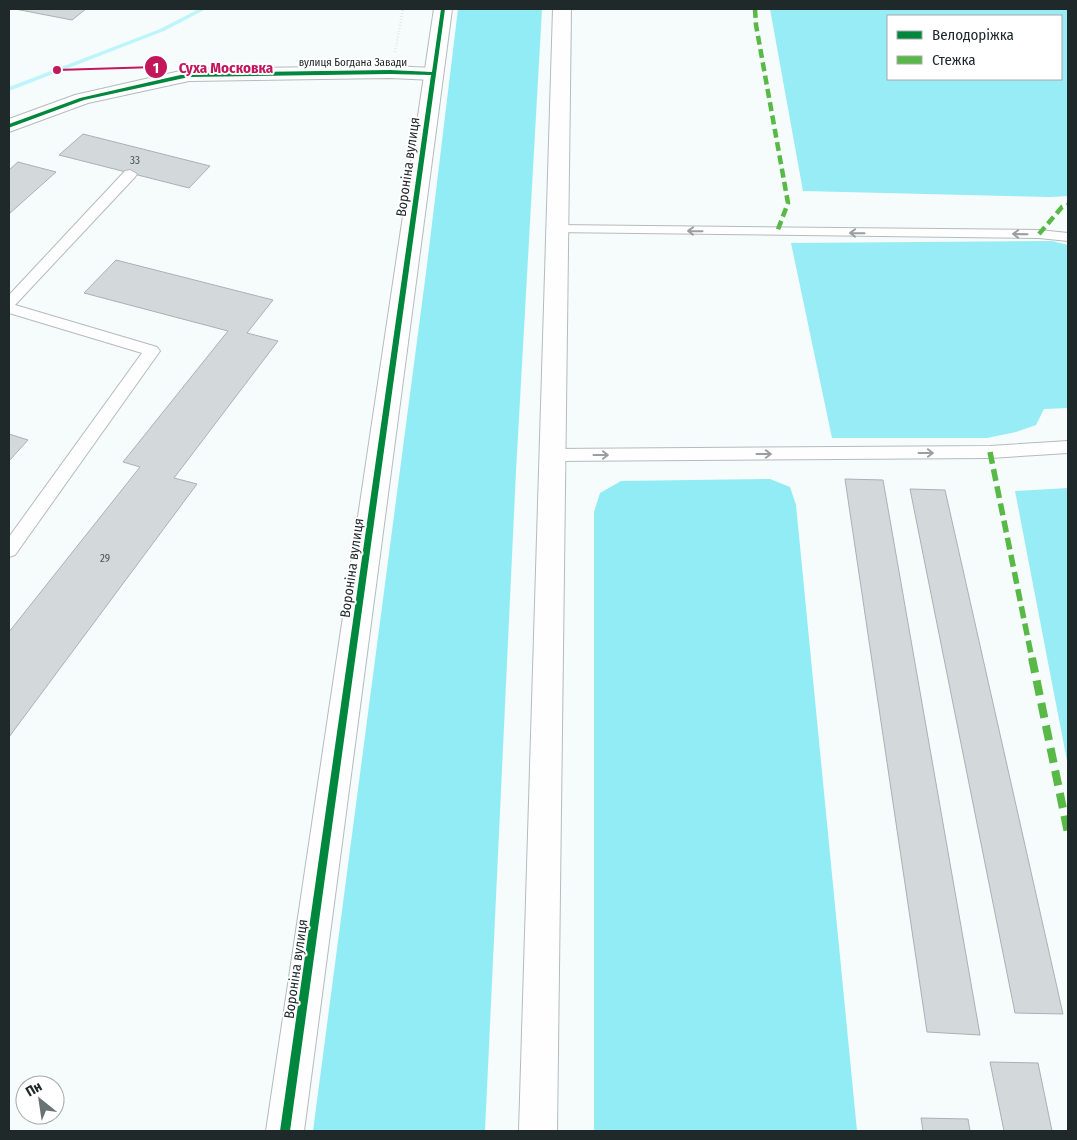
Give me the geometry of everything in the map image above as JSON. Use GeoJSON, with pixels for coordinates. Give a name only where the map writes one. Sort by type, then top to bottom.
{"type":"FeatureCollection","features":[{"type":"Feature","properties":{"kind":"main road","name":"Вороніна вулиця"},"geometry":{"type":"LineString","coordinates":[[285,1131],[443,9]]}},
{"type":"Feature","properties":{"kind":"main road"},"geometry":{"type":"LineString","coordinates":[[538,1131],[562,9]]}},
{"type":"Feature","properties":{"kind":"main road","name":"вулиця Богдана Завади"},"geometry":{"type":"LineString","coordinates":[[9,126],[82,99],[189,75],[390,72],[434,74]]}},
{"type":"Feature","properties":{"kind":"lane"},"geometry":{"type":"LineString","coordinates":[[9,303],[130,174]]}},
{"type":"Feature","properties":{"kind":"lane"},"geometry":{"type":"LineString","coordinates":[[557,229],[1039,234],[1068,237]]}},
{"type":"Feature","properties":{"kind":"lane"},"geometry":{"type":"LineString","coordinates":[[9,308],[152,351],[11,543]]}},
{"type":"Feature","properties":{"kind":"lane"},"geometry":{"type":"LineString","coordinates":[[553,455],[990,452],[1068,447]]}},
{"type":"Feature","properties":{"kind":"path"},"geometry":{"type":"LineString","coordinates":[[390,72],[403,9]]}},
{"type":"Feature","properties":{"kind":"shaded area"},"geometry":{"type":"Polygon","coordinates":[[[458,9],[542,9],[516,471],[485,1131],[313,1131],[427,265],[458,9]]]}},
{"type":"Feature","properties":{"kind":"shaded area"},"geometry":{"type":"Polygon","coordinates":[[[770,9],[1068,9],[1068,196],[803,191],[770,9]]]}},
{"type":"Feature","properties":{"kind":"shaded area"},"geometry":{"type":"Polygon","coordinates":[[[1052,241],[1068,245],[1068,408],[1044,409],[1036,425],[1016,432],[987,438],[832,438],[791,243],[1052,241]]]}},
{"type":"Feature","properties":{"kind":"shaded area"},"geometry":{"type":"Polygon","coordinates":[[[770,479],[790,487],[796,505],[857,1131],[594,1131],[594,512],[600,493],[621,481],[770,479]]]}},
{"type":"Feature","properties":{"kind":"shaded area"},"geometry":{"type":"Polygon","coordinates":[[[1068,488],[1068,766],[1015,491],[1068,488]]]}},
{"type":"Feature","properties":{"kind":"building"},"geometry":{"type":"Polygon","coordinates":[[[15,9],[86,9],[72,20],[15,9]]]}},
{"type":"Feature","properties":{"kind":"building"},"geometry":{"type":"Polygon","coordinates":[[[83,134],[210,166],[189,188],[59,155],[83,134]]]}},
{"type":"Feature","properties":{"kind":"building"},"geometry":{"type":"Polygon","coordinates":[[[18,162],[56,172],[9,214],[9,170],[18,162]]]}},
{"type":"Feature","properties":{"kind":"building"},"geometry":{"type":"Polygon","coordinates":[[[116,260],[273,300],[247,333],[278,341],[174,478],[197,484],[9,737],[9,632],[140,467],[123,462],[228,331],[84,293],[116,260]]]}},
{"type":"Feature","properties":{"kind":"building"},"geometry":{"type":"Polygon","coordinates":[[[9,434],[28,440],[9,461],[9,434]]]}},
{"type":"Feature","properties":{"kind":"building"},"geometry":{"type":"Polygon","coordinates":[[[845,479],[883,480],[980,1035],[927,1032],[845,479]]]}},
{"type":"Feature","properties":{"kind":"building"},"geometry":{"type":"Polygon","coordinates":[[[910,489],[945,490],[1063,1014],[1015,1013],[910,489]]]}},
{"type":"Feature","properties":{"kind":"building"},"geometry":{"type":"Polygon","coordinates":[[[990,1062],[1038,1063],[1052,1131],[1004,1131],[990,1062]]]}},
{"type":"Feature","properties":{"kind":"building"},"geometry":{"type":"Polygon","coordinates":[[[921,1118],[968,1119],[970,1131],[923,1131],[921,1118]]]}},
{"type":"Feature","properties":{"kind":"waterway"},"geometry":{"type":"LineString","coordinates":[[9,89],[162,30],[203,9]]}},
{"type":"Feature","properties":{"kind":"marked path"},"geometry":{"type":"LineString","coordinates":[[755,9],[756,25],[788,203],[777,232]]}},
{"type":"Feature","properties":{"kind":"marked path"},"geometry":{"type":"LineString","coordinates":[[1039,234],[1062,207],[1068,205]]}},
{"type":"Feature","properties":{"kind":"marked path"},"geometry":{"type":"LineString","coordinates":[[990,452],[1068,833]]}},
{"type":"Feature","properties":{"kind":"cycle path"},"geometry":{"type":"LineString","coordinates":[[285,1131],[443,9]]}},
{"type":"Feature","properties":{"kind":"cycle path"},"geometry":{"type":"LineString","coordinates":[[9,126],[82,99],[189,75],[390,72],[434,74]]}},
{"type":"Feature","properties":{"kind":"place","name":"Суха Московка"},"geometry":{"type":"Point","coordinates":[57,70]}}]}
